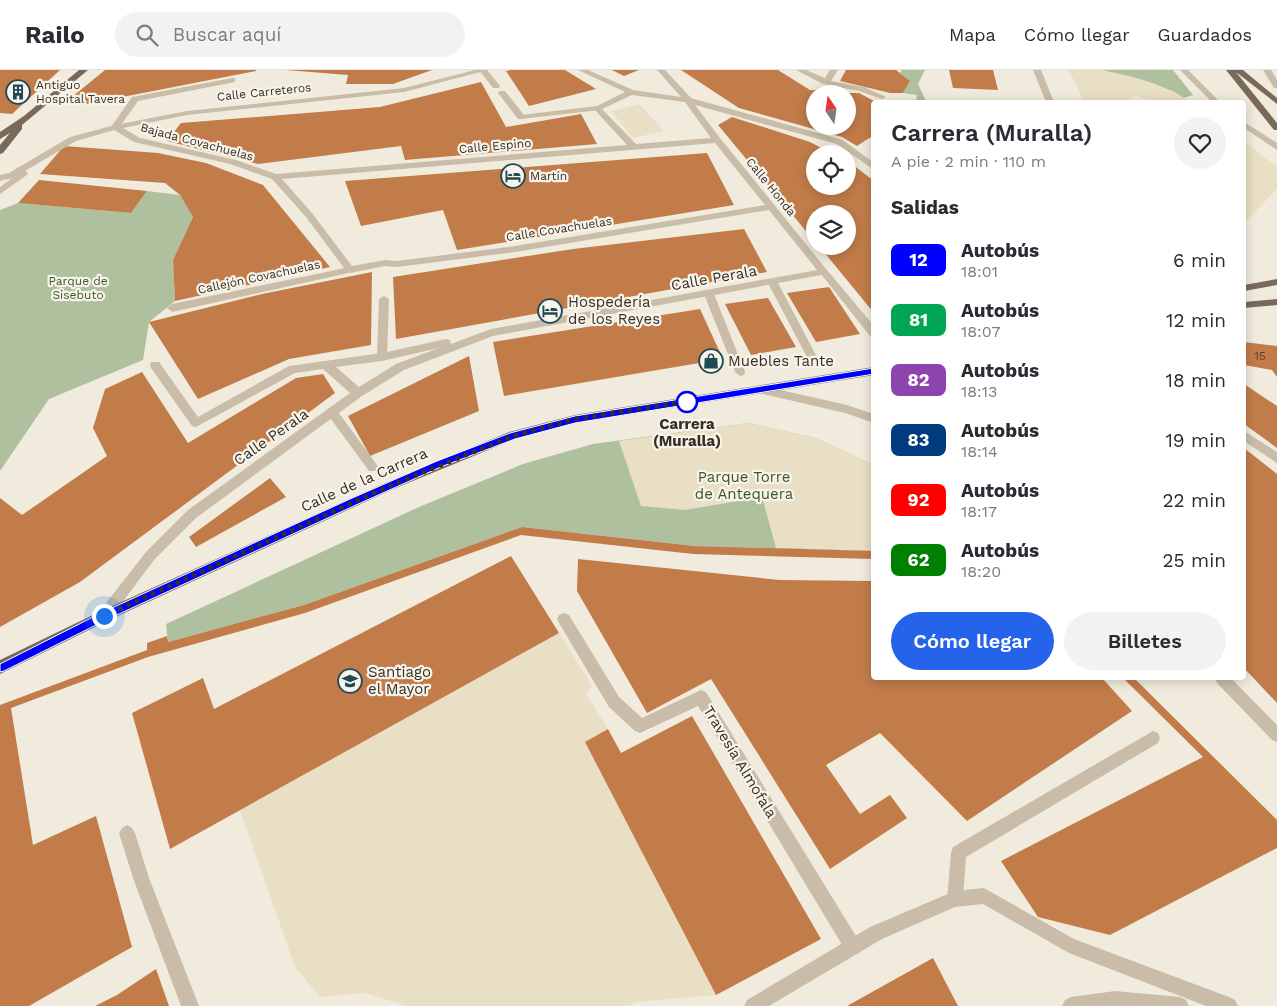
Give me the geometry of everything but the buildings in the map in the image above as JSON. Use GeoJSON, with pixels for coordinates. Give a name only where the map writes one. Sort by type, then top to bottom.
{"type":"FeatureCollection","features":[{"type":"Feature","properties":{"kind":"main road"},"geometry":{"type":"LineString","coordinates":[[0,136],[27,118],[84,70]]}},
{"type":"Feature","properties":{"kind":"main road"},"geometry":{"type":"LineString","coordinates":[[1230,70],[1277,128]]}},
{"type":"Feature","properties":{"kind":"main road"},"geometry":{"type":"LineString","coordinates":[[1238,70],[1277,102]]}},
{"type":"Feature","properties":{"kind":"main road"},"geometry":{"type":"LineString","coordinates":[[0,151],[27,118]]}},
{"type":"Feature","properties":{"kind":"main road"},"geometry":{"type":"LineString","coordinates":[[1246,288],[1277,282]]}},
{"type":"Feature","properties":{"kind":"main road"},"geometry":{"type":"LineString","coordinates":[[1246,305],[1277,302]]}},
{"type":"Feature","properties":{"kind":"main road","name":"Calle de la Carrera"},"geometry":{"type":"LineString","coordinates":[[0,667],[104,616],[396,483],[513,436],[575,419],[871,372]]}},
{"type":"Feature","properties":{"kind":"street","name":"Calle Carreteros"},"geometry":{"type":"LineString","coordinates":[[0,178],[12,175],[73,139],[115,127],[187,113],[404,90],[484,70],[496,86]]}},
{"type":"Feature","properties":{"kind":"street"},"geometry":{"type":"LineString","coordinates":[[582,70],[631,92],[688,100],[840,142],[871,165]]}},
{"type":"Feature","properties":{"kind":"street","name":"Calle Honda"},"geometry":{"type":"LineString","coordinates":[[661,70],[688,100],[717,140],[871,329]]}},
{"type":"Feature","properties":{"kind":"street"},"geometry":{"type":"LineString","coordinates":[[800,70],[826,82],[861,89],[882,97]]}},
{"type":"Feature","properties":{"kind":"street"},"geometry":{"type":"LineString","coordinates":[[826,82],[834,70]]}},
{"type":"Feature","properties":{"kind":"street"},"geometry":{"type":"LineString","coordinates":[[1036,70],[1049,100]]}},
{"type":"Feature","properties":{"kind":"street"},"geometry":{"type":"LineString","coordinates":[[1184,70],[1214,100]]}},
{"type":"Feature","properties":{"kind":"street"},"geometry":{"type":"LineString","coordinates":[[1267,70],[1277,86]]}},
{"type":"Feature","properties":{"kind":"street"},"geometry":{"type":"LineString","coordinates":[[115,127],[135,99],[232,80]]}},
{"type":"Feature","properties":{"kind":"street"},"geometry":{"type":"LineString","coordinates":[[502,93],[521,117],[597,108],[631,92]]}},
{"type":"Feature","properties":{"kind":"street"},"geometry":{"type":"LineString","coordinates":[[597,108],[634,147]]}},
{"type":"Feature","properties":{"kind":"street"},"geometry":{"type":"LineString","coordinates":[[1246,125],[1277,147]]}},
{"type":"Feature","properties":{"kind":"street","name":"Bajada Covachuelas"},"geometry":{"type":"LineString","coordinates":[[115,127],[137,140],[233,162],[275,178],[309,215],[350,270]]}},
{"type":"Feature","properties":{"kind":"street","name":"Calle Espino"},"geometry":{"type":"LineString","coordinates":[[275,178],[717,140]]}},
{"type":"Feature","properties":{"kind":"street","name":"Calle Carreteros"},"geometry":{"type":"LineString","coordinates":[[0,191],[23,174],[34,162]]}},
{"type":"Feature","properties":{"kind":"street","name":"Calle Covachuelas"},"geometry":{"type":"LineString","coordinates":[[350,270],[385,263],[397,264],[515,249],[771,207]]}},
{"type":"Feature","properties":{"kind":"street","name":"Callejón Covachuelas"},"geometry":{"type":"LineString","coordinates":[[172,308],[350,270]]}},
{"type":"Feature","properties":{"kind":"street","name":"Calle Perala"},"geometry":{"type":"LineString","coordinates":[[155,365],[196,424],[294,370],[382,357],[492,333],[773,283],[824,272]]}},
{"type":"Feature","properties":{"kind":"street"},"geometry":{"type":"LineString","coordinates":[[773,283],[813,359]]}},
{"type":"Feature","properties":{"kind":"street"},"geometry":{"type":"LineString","coordinates":[[709,294],[740,372]]}},
{"type":"Feature","properties":{"kind":"street"},"geometry":{"type":"LineString","coordinates":[[382,357],[384,299]]}},
{"type":"Feature","properties":{"kind":"street","name":"Calle Perala"},"geometry":{"type":"LineString","coordinates":[[104,616],[150,556],[192,514],[358,393],[400,367],[492,333]]}},
{"type":"Feature","properties":{"kind":"street"},"geometry":{"type":"LineString","coordinates":[[326,365],[358,393]]}},
{"type":"Feature","properties":{"kind":"street","name":"Calle de la Carrera"},"geometry":{"type":"LineString","coordinates":[[763,390],[847,409],[871,419]]}},
{"type":"Feature","properties":{"kind":"street"},"geometry":{"type":"LineString","coordinates":[[332,412],[373,468]]}},
{"type":"Feature","properties":{"kind":"street"},"geometry":{"type":"LineString","coordinates":[[1246,436],[1277,458]]}},
{"type":"Feature","properties":{"kind":"street","name":"Travesía Almofala"},"geometry":{"type":"LineString","coordinates":[[564,619],[614,702],[640,726],[701,697],[853,946]]}},
{"type":"Feature","properties":{"kind":"street"},"geometry":{"type":"LineString","coordinates":[[1224,680],[1277,735]]}},
{"type":"Feature","properties":{"kind":"street"},"geometry":{"type":"LineString","coordinates":[[955,899],[959,853],[1153,738]]}},
{"type":"Feature","properties":{"kind":"street"},"geometry":{"type":"LineString","coordinates":[[127,833],[141,878],[190,1006]]}},
{"type":"Feature","properties":{"kind":"street"},"geometry":{"type":"LineString","coordinates":[[753,1006],[876,933],[955,899],[984,896],[1069,945],[1229,1006]]}},
{"type":"Feature","properties":{"kind":"street"},"geometry":{"type":"LineString","coordinates":[[1071,1006],[1115,1000],[1180,1006]]}},
{"type":"Feature","properties":{"kind":"green space"},"geometry":{"type":"Polygon","coordinates":[[[902,70],[925,70],[918,84],[926,100],[916,100],[917,95],[903,93],[910,81],[900,73],[902,70]]]}},
{"type":"Feature","properties":{"kind":"green space"},"geometry":{"type":"Polygon","coordinates":[[[1101,70],[1173,70],[1193,95],[1183,98],[1154,84],[1101,70]]]}},
{"type":"Feature","properties":{"kind":"green space","name":"Parque de Sisebuto"},"geometry":{"type":"Polygon","coordinates":[[[147,191],[180,195],[193,217],[173,260],[175,301],[149,322],[143,360],[49,399],[0,471],[0,210],[18,203],[131,213],[147,191]]]}},
{"type":"Feature","properties":{"kind":"green space","name":"Parque Torre de Antequera"},"geometry":{"type":"Polygon","coordinates":[[[748,423],[815,438],[871,464],[871,551],[695,546],[522,527],[304,605],[168,642],[166,624],[419,507],[523,464],[593,444],[748,423]]]}},
{"type":"Feature","properties":{"kind":"shaded area"},"geometry":{"type":"Polygon","coordinates":[[[1069,70],[1101,70],[1139,79],[1175,92],[1187,100],[1149,100],[1135,95],[1128,100],[1083,100],[1069,70]]]}},
{"type":"Feature","properties":{"kind":"shaded area"},"geometry":{"type":"Polygon","coordinates":[[[639,104],[664,131],[633,138],[611,111],[639,104]]]}},
{"type":"Feature","properties":{"kind":"shaded area"},"geometry":{"type":"Polygon","coordinates":[[[1246,143],[1277,167],[1277,189],[1246,221],[1246,143]]]}},
{"type":"Feature","properties":{"kind":"shaded area"},"geometry":{"type":"Polygon","coordinates":[[[748,423],[815,438],[871,464],[871,551],[776,548],[762,497],[685,510],[641,506],[619,441],[748,423]]]}},
{"type":"Feature","properties":{"kind":"shaded area"},"geometry":{"type":"Polygon","coordinates":[[[559,633],[588,679],[592,687],[586,694],[608,729],[585,742],[716,995],[636,1002],[629,1006],[406,1006],[366,993],[320,997],[295,967],[240,810],[559,633]]]}},
{"type":"Feature","properties":{"kind":"bus line","name":"12"},"geometry":{"type":"LineString","coordinates":[[0,667],[104,616],[353,502],[440,464],[513,436],[575,419],[778,388],[871,372]]}},
{"type":"Feature","properties":{"kind":"place","name":"Antiguo Hospital Tavera"},"geometry":{"type":"Point","coordinates":[18,92]}},
{"type":"Feature","properties":{"kind":"place","name":"Martín"},"geometry":{"type":"Point","coordinates":[513,176]}},
{"type":"Feature","properties":{"kind":"place","name":"Hospedería de los Reyes"},"geometry":{"type":"Point","coordinates":[550,311]}},
{"type":"Feature","properties":{"kind":"place","name":"Muebles Tante"},"geometry":{"type":"Point","coordinates":[711,361]}},
{"type":"Feature","properties":{"kind":"place","name":"Carrera (Muralla)"},"geometry":{"type":"Point","coordinates":[687,402]}},
{"type":"Feature","properties":{"kind":"place","name":"Santiago el Mayor"},"geometry":{"type":"Point","coordinates":[350,681]}},
{"type":"Feature","properties":{"kind":"route"},"geometry":{"type":"LineString","coordinates":[[104,616],[387,487],[513,436],[575,419],[689,401],[687,402]]}}]}
